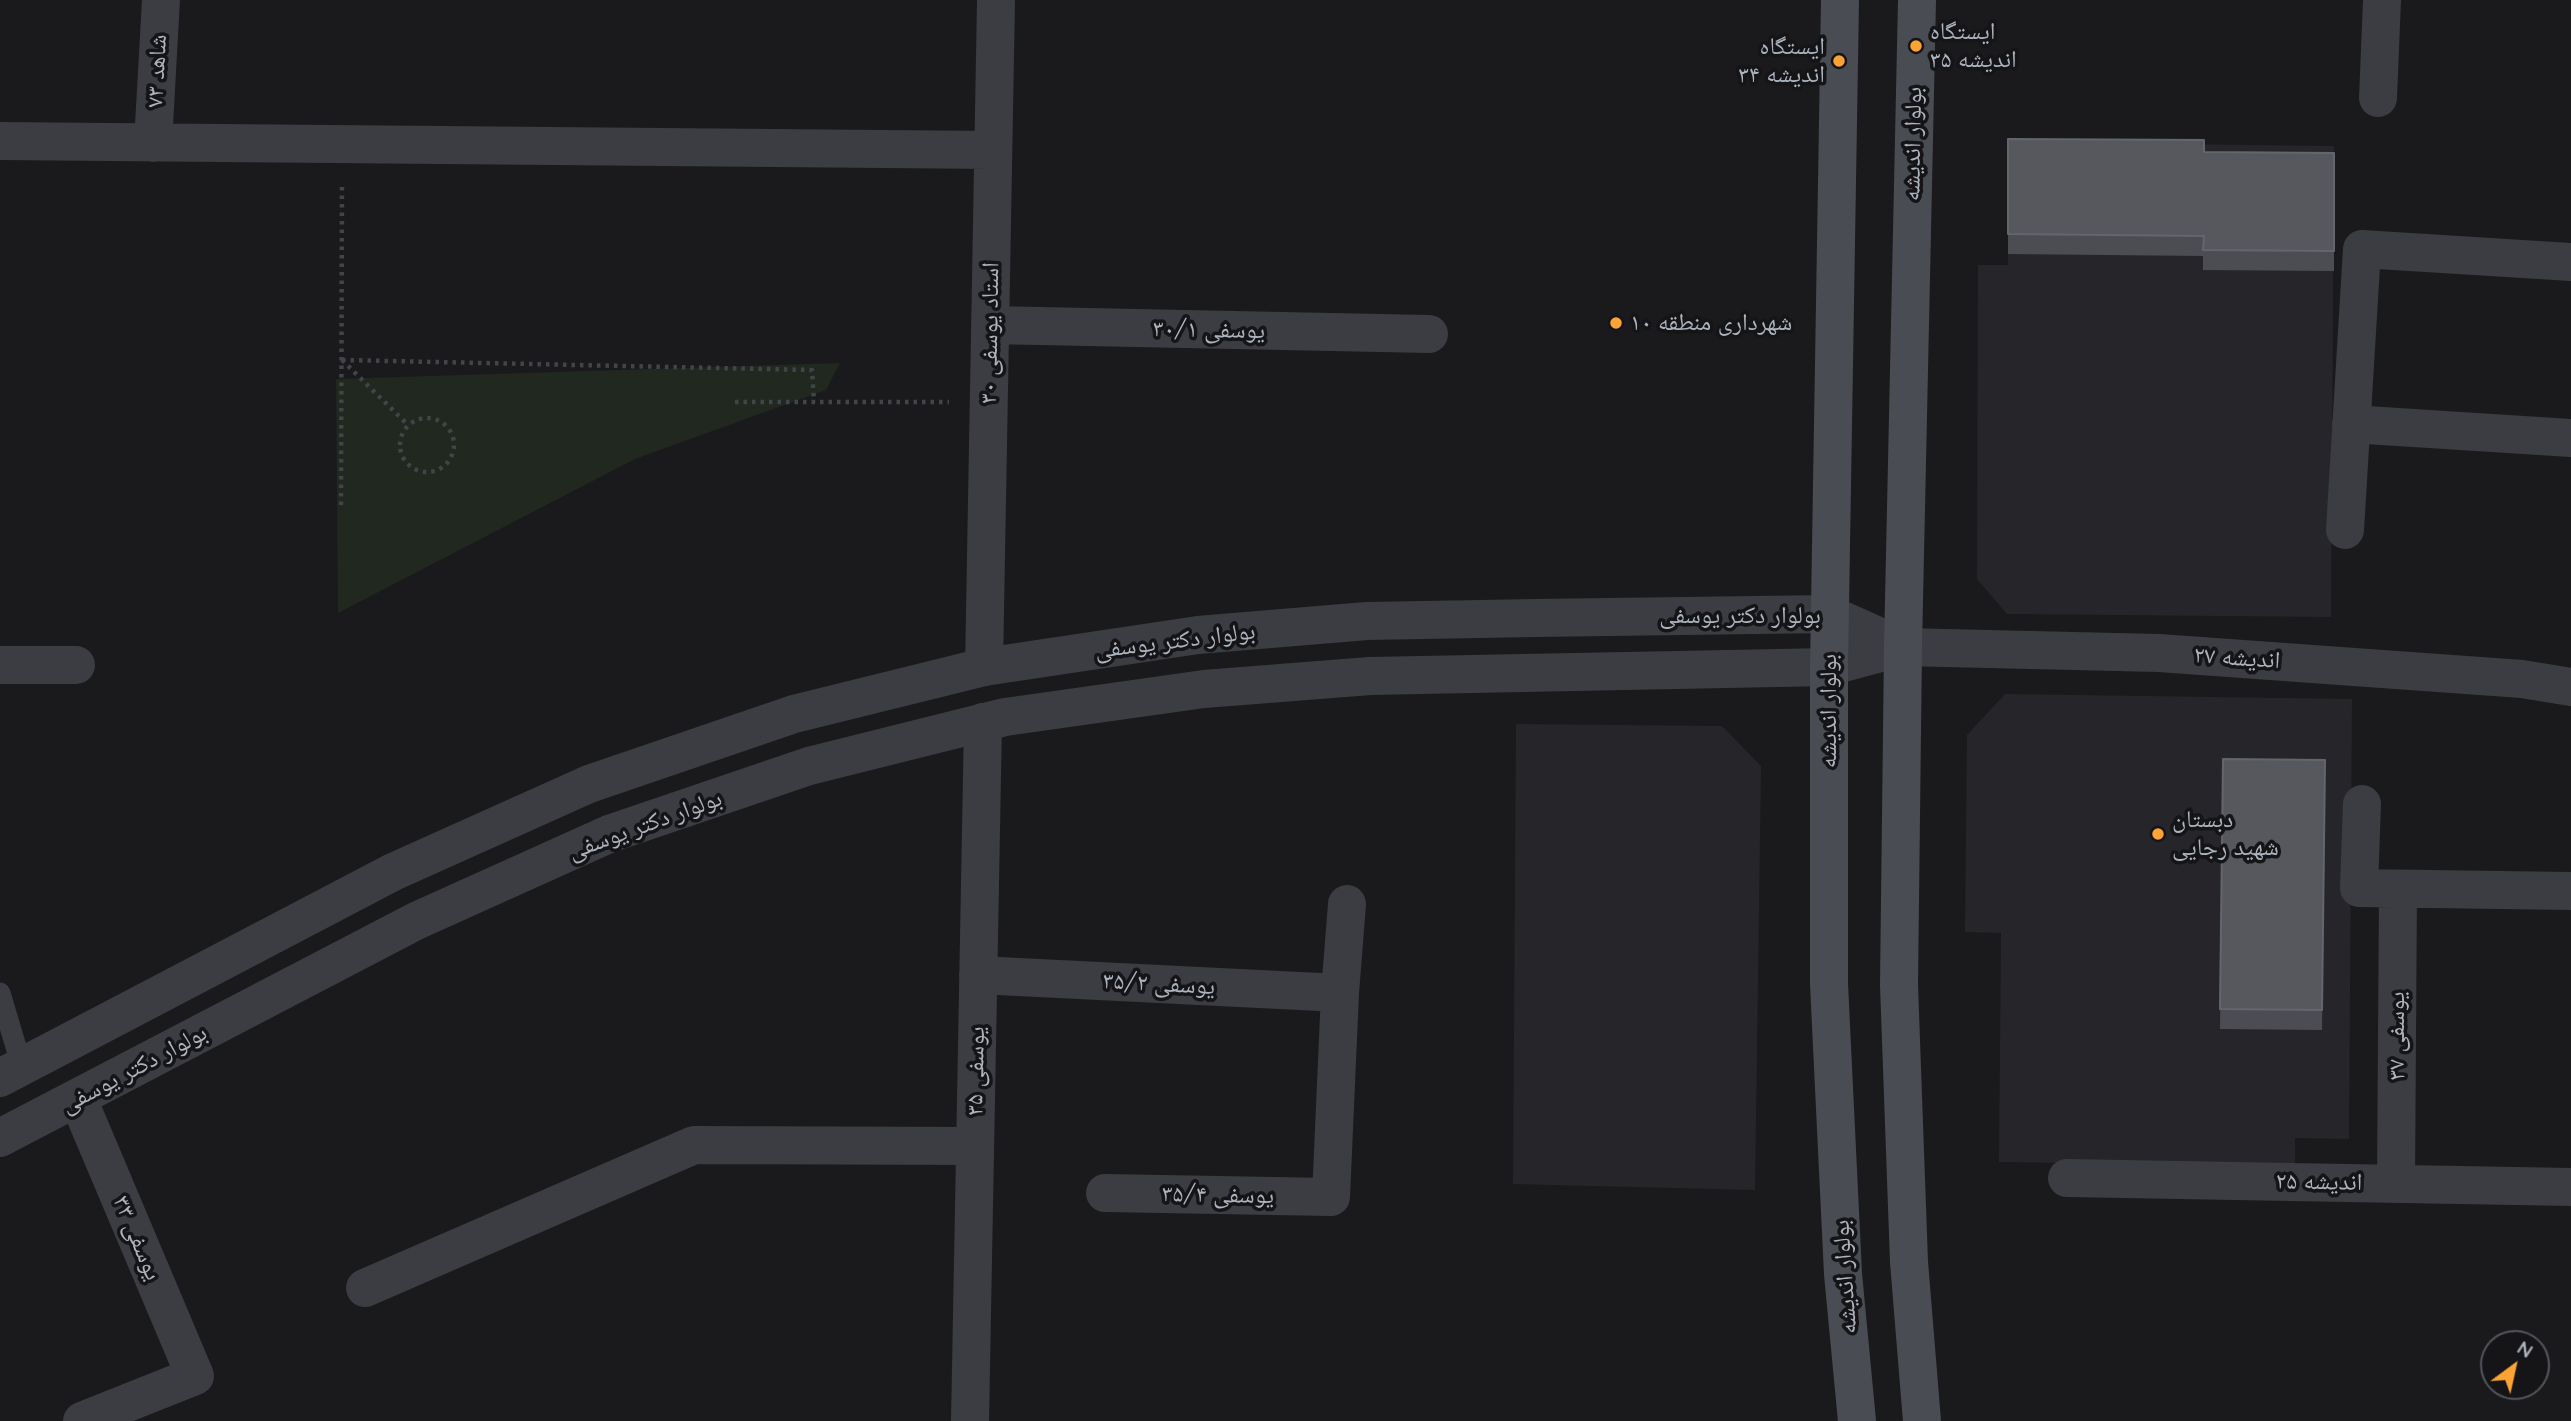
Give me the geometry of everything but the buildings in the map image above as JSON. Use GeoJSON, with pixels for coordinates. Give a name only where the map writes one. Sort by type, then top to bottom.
{"type":"FeatureCollection","features":[{"type":"Feature","properties":{"kind":"main road","name":"بولوار اندیشه"},"geometry":{"type":"LineString","coordinates":[[1840,0],[1829,614],[1829,984],[1843,1274],[1857,1421]]}},
{"type":"Feature","properties":{"kind":"main road","name":"بولوار اندیشه"},"geometry":{"type":"LineString","coordinates":[[1917,0],[1903,647],[1899,985],[1909,1262],[1922,1421]]}},
{"type":"Feature","properties":{"kind":"street","name":"شاهد ۷۳"},"geometry":{"type":"LineString","coordinates":[[153,143],[161,0]]}},
{"type":"Feature","properties":{"kind":"street","name":"استاد یوسفی ۳۰"},"geometry":{"type":"LineString","coordinates":[[983,722],[996,0]]}},
{"type":"Feature","properties":{"kind":"street"},"geometry":{"type":"LineString","coordinates":[[2378,98],[2382,0]]}},
{"type":"Feature","properties":{"kind":"street"},"geometry":{"type":"LineString","coordinates":[[0,141],[993,150]]}},
{"type":"Feature","properties":{"kind":"street"},"geometry":{"type":"LineString","coordinates":[[2345,530],[2362,249],[2571,262]]}},
{"type":"Feature","properties":{"kind":"street","name":"یوسفی ۳۰/۱"},"geometry":{"type":"LineString","coordinates":[[990,325],[1429,334]]}},
{"type":"Feature","properties":{"kind":"street"},"geometry":{"type":"LineString","coordinates":[[2351,424],[2571,438]]}},
{"type":"Feature","properties":{"kind":"street","name":"بولوار دکتر یوسفی"},"geometry":{"type":"LineString","coordinates":[[11,1072],[393,872],[589,784],[794,715],[984,667],[1198,635],[1367,621],[1829,614],[1903,647]]}},
{"type":"Feature","properties":{"kind":"street","name":"بولوار دکتر یوسفی"},"geometry":{"type":"LineString","coordinates":[[0,1138],[416,920],[609,834],[809,766],[983,722],[1204,689],[1370,676],[1829,667],[1903,647]]}},
{"type":"Feature","properties":{"kind":"street","name":"اندیشه ۲۷"},"geometry":{"type":"LineString","coordinates":[[1903,647],[2159,653],[2522,679],[2571,687]]}},
{"type":"Feature","properties":{"kind":"street"},"geometry":{"type":"LineString","coordinates":[[0,665],[76,665]]}},
{"type":"Feature","properties":{"kind":"street","name":"یوسفی ۳۵"},"geometry":{"type":"LineString","coordinates":[[970,1421],[983,722]]}},
{"type":"Feature","properties":{"kind":"street"},"geometry":{"type":"LineString","coordinates":[[2362,804],[2358,888],[2571,891]]}},
{"type":"Feature","properties":{"kind":"street","name":"یوسفی ۳۷"},"geometry":{"type":"LineString","coordinates":[[2396,1184],[2398,889]]}},
{"type":"Feature","properties":{"kind":"street"},"geometry":{"type":"LineString","coordinates":[[1340,993],[1347,905]]}},
{"type":"Feature","properties":{"kind":"street","name":"یوسفی ۳۵/۲"},"geometry":{"type":"LineString","coordinates":[[978,975],[1340,993]]}},
{"type":"Feature","properties":{"kind":"street","name":"یوسفی ۳۵/۴"},"geometry":{"type":"LineString","coordinates":[[1105,1194],[1331,1197],[1340,993]]}},
{"type":"Feature","properties":{"kind":"street","name":"یوسفی ۳۳"},"geometry":{"type":"LineString","coordinates":[[78,1099],[195,1376],[124,1413]]}},
{"type":"Feature","properties":{"kind":"street"},"geometry":{"type":"LineString","coordinates":[[365,1288],[694,1145],[975,1146]]}},
{"type":"Feature","properties":{"kind":"street","name":"اندیشه ۲۵"},"geometry":{"type":"LineString","coordinates":[[2067,1178],[2571,1187]]}},
{"type":"Feature","properties":{"kind":"street"},"geometry":{"type":"LineString","coordinates":[[82,1421],[124,1413]]}},
{"type":"Feature","properties":{"kind":"lane"},"geometry":{"type":"LineString","coordinates":[[0,993],[11,1072]]}},
{"type":"Feature","properties":{"kind":"path"},"geometry":{"type":"LineString","coordinates":[[341,505],[342,144]]}},
{"type":"Feature","properties":{"kind":"path"},"geometry":{"type":"LineString","coordinates":[[342,360],[812,370],[814,402]]}},
{"type":"Feature","properties":{"kind":"path"},"geometry":{"type":"LineString","coordinates":[[342,360],[408,425]]}},
{"type":"Feature","properties":{"kind":"path"},"geometry":{"type":"LineString","coordinates":[[736,402],[989,402]]}},
{"type":"Feature","properties":{"kind":"path"},"geometry":{"type":"LineString","coordinates":[[422,417],[437,419],[450,428],[455,443],[452,458],[440,469],[425,472],[410,467],[401,454],[400,438],[408,425],[422,417]]}},
{"type":"Feature","properties":{"kind":"shaded area"},"geometry":{"type":"Polygon","coordinates":[[[2009,142],[2334,146],[2331,617],[2007,614],[1977,579],[1978,265],[2008,265],[2009,142]]]}},
{"type":"Feature","properties":{"kind":"shaded area"},"geometry":{"type":"Polygon","coordinates":[[[840,363],[826,390],[635,459],[338,613],[336,379],[840,363]]]}},
{"type":"Feature","properties":{"kind":"shaded area","name":"دبستان شهید رجایی"},"geometry":{"type":"Polygon","coordinates":[[[2005,694],[2352,699],[2349,1139],[2295,1138],[2295,1166],[1999,1162],[2001,933],[1965,932],[1967,735],[2005,694]]]}},
{"type":"Feature","properties":{"kind":"shaded area"},"geometry":{"type":"Polygon","coordinates":[[[1516,724],[1722,726],[1761,766],[1755,1190],[1513,1184],[1516,724]]]}},
{"type":"Feature","properties":{"kind":"place","name":"ایستگاه اندیشه ۳۵"},"geometry":{"type":"Point","coordinates":[1916,46]}},
{"type":"Feature","properties":{"kind":"place","name":"ایستگاه اندیشه ۳۴"},"geometry":{"type":"Point","coordinates":[1839,61]}},
{"type":"Feature","properties":{"kind":"place","name":"شهرداری منطقه ۱۰"},"geometry":{"type":"Point","coordinates":[1616,323]}},
{"type":"Feature","properties":{"kind":"place","name":"دبستان شهید رجایی"},"geometry":{"type":"Point","coordinates":[2158,834]}}]}
